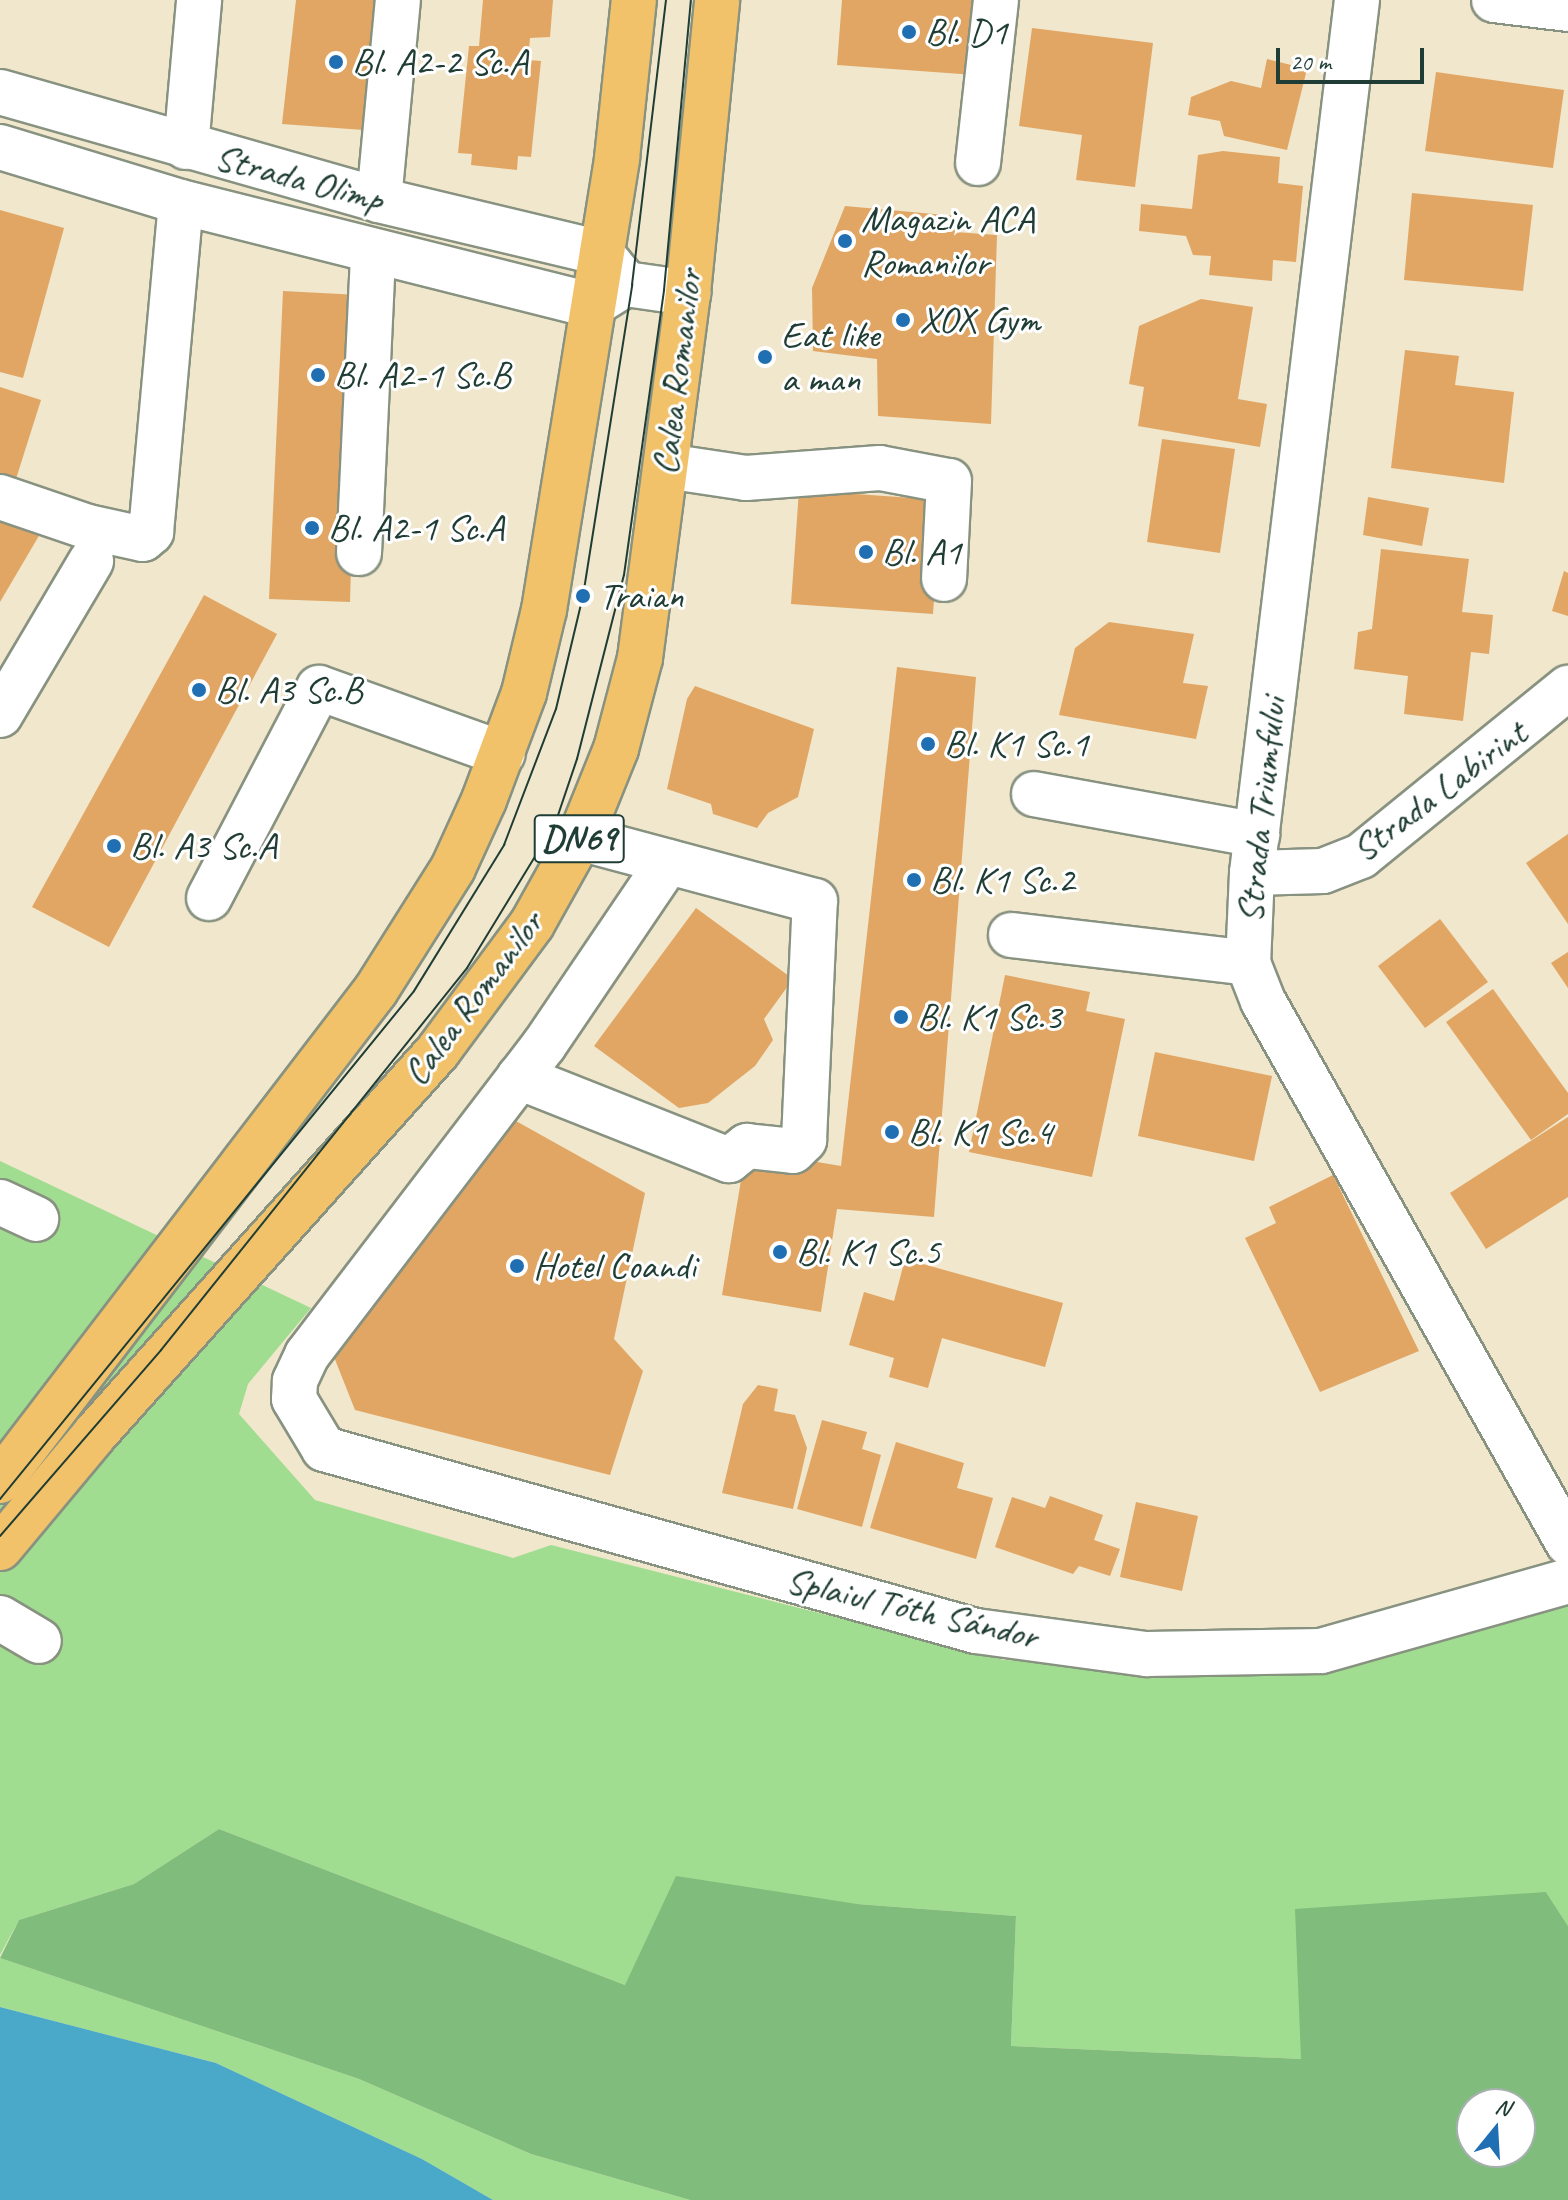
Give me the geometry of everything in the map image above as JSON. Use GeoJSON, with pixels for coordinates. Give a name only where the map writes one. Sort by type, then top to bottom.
{"type":"FeatureCollection","features":[{"type":"Feature","properties":{"kind":"main road","name":"DN69"},"geometry":{"type":"LineString","coordinates":[[4,1477],[376,990],[453,868],[503,754],[544,610],[606,281],[634,0]]}},
{"type":"Feature","properties":{"kind":"main road","name":"Calea Romanilor"},"geometry":{"type":"LineString","coordinates":[[0,1548],[438,1051],[532,924],[580,838],[630,701],[666,466],[688,293],[717,0]]}},
{"type":"Feature","properties":{"kind":"street"},"geometry":{"type":"LineString","coordinates":[[186,147],[199,0]]}},
{"type":"Feature","properties":{"kind":"street"},"geometry":{"type":"LineString","coordinates":[[379,200],[398,0]]}},
{"type":"Feature","properties":{"kind":"street"},"geometry":{"type":"LineString","coordinates":[[978,163],[996,0]]}},
{"type":"Feature","properties":{"kind":"street","name":"Strada Triumfului"},"geometry":{"type":"LineString","coordinates":[[1357,0],[1254,854],[1248,963],[1263,1001],[1568,1543]]}},
{"type":"Feature","properties":{"kind":"street"},"geometry":{"type":"LineString","coordinates":[[1494,0],[1568,9]]}},
{"type":"Feature","properties":{"kind":"street","name":"Strada Olimp"},"geometry":{"type":"LineString","coordinates":[[0,92],[379,200],[606,281]]}},
{"type":"Feature","properties":{"kind":"street","name":"Strada Olimp"},"geometry":{"type":"LineString","coordinates":[[0,147],[181,202],[373,252],[606,281]]}},
{"type":"Feature","properties":{"kind":"street"},"geometry":{"type":"LineString","coordinates":[[0,497],[88,527],[143,539],[151,532],[181,202]]}},
{"type":"Feature","properties":{"kind":"street"},"geometry":{"type":"LineString","coordinates":[[359,553],[373,252]]}},
{"type":"Feature","properties":{"kind":"street"},"geometry":{"type":"LineString","coordinates":[[606,281],[688,293]]}},
{"type":"Feature","properties":{"kind":"street"},"geometry":{"type":"LineString","coordinates":[[666,466],[746,478],[880,468],[949,481],[944,579]]}},
{"type":"Feature","properties":{"kind":"street"},"geometry":{"type":"LineString","coordinates":[[0,715],[91,561]]}},
{"type":"Feature","properties":{"kind":"street"},"geometry":{"type":"LineString","coordinates":[[209,898],[319,688],[503,754]]}},
{"type":"Feature","properties":{"kind":"street","name":"Strada Labirint"},"geometry":{"type":"LineString","coordinates":[[1034,794],[1323,871],[1361,856],[1568,688]]}},
{"type":"Feature","properties":{"kind":"street"},"geometry":{"type":"LineString","coordinates":[[519,1077],[729,1160],[747,1146],[793,1151],[804,1140],[815,901],[580,838]]}},
{"type":"Feature","properties":{"kind":"street","name":"Splaiul Tóth Sándor"},"geometry":{"type":"LineString","coordinates":[[668,862],[519,1077],[307,1355],[295,1381],[294,1399],[324,1449],[976,1631],[1147,1654],[1321,1651],[1568,1581]]}},
{"type":"Feature","properties":{"kind":"street"},"geometry":{"type":"LineString","coordinates":[[1011,935],[1248,963]]}},
{"type":"Feature","properties":{"kind":"street"},"geometry":{"type":"LineString","coordinates":[[0,1618],[39,1641]]}},
{"type":"Feature","properties":{"kind":"green space"},"geometry":{"type":"Polygon","coordinates":[[[0,1161],[311,1308],[248,1384],[239,1414],[315,1500],[513,1558],[551,1545],[1004,1660],[1316,1673],[1568,1603],[1568,1926],[1546,1892],[1302,2059],[1011,2046],[1016,1916],[857,1904],[625,1985],[219,1829],[134,1884],[19,1920],[0,1955],[0,1161]]]}},
{"type":"Feature","properties":{"kind":"green space"},"geometry":{"type":"Polygon","coordinates":[[[219,1829],[625,1985],[676,1876],[857,1904],[1016,1916],[1011,2046],[1301,2059],[1295,1909],[1546,1892],[1568,1926],[1568,2200],[690,2200],[531,2154],[359,2079],[0,1958],[19,1920],[134,1884],[219,1829]]]}},
{"type":"Feature","properties":{"kind":"green space"},"geometry":{"type":"Polygon","coordinates":[[[0,1958],[359,2079],[531,2154],[690,2200],[493,2200],[422,2159],[216,2063],[0,2007],[0,1958]]]}},
{"type":"Feature","properties":{"kind":"water"},"geometry":{"type":"Polygon","coordinates":[[[0,2007],[216,2063],[422,2159],[493,2200],[0,2200],[0,2007]]]}},
{"type":"Feature","properties":{"kind":"building","name":"Bl. A2-2 Sc.A"},"geometry":{"type":"Polygon","coordinates":[[[296,0],[387,0],[377,131],[282,124],[296,0]]]}},
{"type":"Feature","properties":{"kind":"building"},"geometry":{"type":"Polygon","coordinates":[[[483,0],[553,0],[550,37],[530,38],[528,60],[541,61],[531,157],[518,156],[517,170],[471,165],[472,154],[458,153],[469,46],[479,46],[483,0]]]}},
{"type":"Feature","properties":{"kind":"building","name":"Bl. D1"},"geometry":{"type":"Polygon","coordinates":[[[842,0],[981,0],[975,75],[837,65],[842,0]]]}},
{"type":"Feature","properties":{"kind":"building"},"geometry":{"type":"Polygon","coordinates":[[[1032,28],[1153,43],[1135,187],[1076,180],[1082,135],[1019,126],[1032,28]]]}},
{"type":"Feature","properties":{"kind":"building"},"geometry":{"type":"Polygon","coordinates":[[[1267,59],[1307,69],[1287,150],[1224,136],[1220,121],[1188,115],[1191,97],[1231,81],[1261,88],[1267,59]]]}},
{"type":"Feature","properties":{"kind":"building"},"geometry":{"type":"Polygon","coordinates":[[[1436,72],[1564,90],[1553,168],[1425,151],[1436,72]]]}},
{"type":"Feature","properties":{"kind":"building"},"geometry":{"type":"Polygon","coordinates":[[[1223,151],[1280,157],[1278,183],[1303,186],[1296,262],[1273,260],[1272,281],[1209,275],[1211,256],[1193,255],[1186,236],[1139,231],[1141,204],[1192,209],[1198,155],[1223,151]]]}},
{"type":"Feature","properties":{"kind":"building"},"geometry":{"type":"Polygon","coordinates":[[[1412,193],[1533,205],[1523,291],[1404,280],[1412,193]]]}},
{"type":"Feature","properties":{"kind":"building","name":"XOX Gym"},"geometry":{"type":"Polygon","coordinates":[[[845,206],[956,216],[955,232],[997,235],[991,424],[878,416],[877,359],[813,351],[812,288],[845,206]]]}},
{"type":"Feature","properties":{"kind":"building"},"geometry":{"type":"Polygon","coordinates":[[[0,210],[64,228],[23,378],[0,372],[0,210]]]}},
{"type":"Feature","properties":{"kind":"building"},"geometry":{"type":"Polygon","coordinates":[[[283,291],[359,295],[350,602],[269,599],[283,291]]]}},
{"type":"Feature","properties":{"kind":"building"},"geometry":{"type":"Polygon","coordinates":[[[1201,299],[1253,307],[1238,399],[1267,404],[1260,447],[1138,426],[1144,387],[1129,384],[1139,326],[1201,299]]]}},
{"type":"Feature","properties":{"kind":"building"},"geometry":{"type":"Polygon","coordinates":[[[1405,350],[1459,356],[1455,385],[1514,392],[1504,483],[1391,468],[1405,350]]]}},
{"type":"Feature","properties":{"kind":"building"},"geometry":{"type":"Polygon","coordinates":[[[0,387],[41,400],[15,482],[0,477],[0,387]]]}},
{"type":"Feature","properties":{"kind":"building"},"geometry":{"type":"Polygon","coordinates":[[[1162,439],[1235,449],[1220,553],[1147,542],[1162,439]]]}},
{"type":"Feature","properties":{"kind":"building","name":"Bl. A1"},"geometry":{"type":"Polygon","coordinates":[[[799,490],[941,500],[933,614],[791,604],[799,490]]]}},
{"type":"Feature","properties":{"kind":"building"},"geometry":{"type":"Polygon","coordinates":[[[1368,497],[1429,508],[1422,546],[1363,535],[1368,497]]]}},
{"type":"Feature","properties":{"kind":"building"},"geometry":{"type":"Polygon","coordinates":[[[0,511],[40,534],[0,602],[0,511]]]}},
{"type":"Feature","properties":{"kind":"building"},"geometry":{"type":"Polygon","coordinates":[[[1381,549],[1469,559],[1462,612],[1493,615],[1489,654],[1471,652],[1463,721],[1404,714],[1408,676],[1354,669],[1358,632],[1372,629],[1381,549]]]}},
{"type":"Feature","properties":{"kind":"building"},"geometry":{"type":"Polygon","coordinates":[[[1564,571],[1568,573],[1568,616],[1552,611],[1564,571]]]}},
{"type":"Feature","properties":{"kind":"building"},"geometry":{"type":"Polygon","coordinates":[[[204,595],[277,634],[109,947],[32,907],[204,595]]]}},
{"type":"Feature","properties":{"kind":"building"},"geometry":{"type":"Polygon","coordinates":[[[1109,622],[1194,634],[1183,683],[1208,686],[1196,739],[1059,715],[1075,648],[1109,622]]]}},
{"type":"Feature","properties":{"kind":"building"},"geometry":{"type":"Polygon","coordinates":[[[897,667],[976,677],[934,1217],[837,1209],[821,1312],[722,1295],[746,1150],[841,1166],[897,667]]]}},
{"type":"Feature","properties":{"kind":"building"},"geometry":{"type":"Polygon","coordinates":[[[695,686],[814,729],[798,797],[768,813],[757,828],[713,814],[711,804],[667,789],[687,699],[695,686]]]}},
{"type":"Feature","properties":{"kind":"building"},"geometry":{"type":"Polygon","coordinates":[[[1568,834],[1568,924],[1526,863],[1568,834]]]}},
{"type":"Feature","properties":{"kind":"building"},"geometry":{"type":"Polygon","coordinates":[[[696,908],[793,979],[764,1019],[773,1040],[755,1066],[708,1103],[679,1108],[594,1046],[696,908]]]}},
{"type":"Feature","properties":{"kind":"building"},"geometry":{"type":"Polygon","coordinates":[[[1440,919],[1488,982],[1425,1028],[1378,966],[1440,919]]]}},
{"type":"Feature","properties":{"kind":"building"},"geometry":{"type":"Polygon","coordinates":[[[1568,952],[1568,988],[1551,963],[1568,952]]]}},
{"type":"Feature","properties":{"kind":"building"},"geometry":{"type":"Polygon","coordinates":[[[1005,975],[1090,992],[1086,1011],[1125,1019],[1092,1177],[969,1152],[1005,975]]]}},
{"type":"Feature","properties":{"kind":"building"},"geometry":{"type":"Polygon","coordinates":[[[1493,989],[1568,1093],[1568,1114],[1531,1140],[1446,1022],[1493,989]]]}},
{"type":"Feature","properties":{"kind":"building"},"geometry":{"type":"Polygon","coordinates":[[[1155,1052],[1272,1076],[1254,1161],[1138,1136],[1155,1052]]]}},
{"type":"Feature","properties":{"kind":"building"},"geometry":{"type":"Polygon","coordinates":[[[1568,1117],[1568,1197],[1486,1249],[1450,1193],[1568,1117]]]}},
{"type":"Feature","properties":{"kind":"building","name":"Hotel Coandi"},"geometry":{"type":"Polygon","coordinates":[[[516,1121],[645,1193],[614,1339],[643,1371],[610,1475],[355,1410],[334,1357],[516,1121]]]}},
{"type":"Feature","properties":{"kind":"building"},"geometry":{"type":"Polygon","coordinates":[[[1333,1175],[1419,1351],[1320,1392],[1245,1238],[1276,1223],[1269,1207],[1333,1175]]]}},
{"type":"Feature","properties":{"kind":"building"},"geometry":{"type":"Polygon","coordinates":[[[905,1259],[1063,1303],[1045,1367],[942,1338],[928,1388],[889,1377],[894,1358],[849,1345],[864,1292],[894,1301],[905,1259]]]}},
{"type":"Feature","properties":{"kind":"building"},"geometry":{"type":"Polygon","coordinates":[[[758,1385],[778,1389],[774,1411],[795,1415],[807,1448],[793,1509],[722,1493],[743,1404],[758,1385]]]}},
{"type":"Feature","properties":{"kind":"building"},"geometry":{"type":"Polygon","coordinates":[[[822,1420],[867,1432],[862,1449],[881,1455],[862,1527],[797,1509],[822,1420]]]}},
{"type":"Feature","properties":{"kind":"building"},"geometry":{"type":"Polygon","coordinates":[[[896,1442],[964,1463],[957,1488],[993,1498],[976,1559],[870,1528],[896,1442]]]}},
{"type":"Feature","properties":{"kind":"building"},"geometry":{"type":"Polygon","coordinates":[[[1050,1496],[1103,1515],[1094,1540],[1120,1549],[1110,1576],[1079,1566],[1073,1574],[995,1547],[1012,1497],[1045,1508],[1050,1496]]]}},
{"type":"Feature","properties":{"kind":"building"},"geometry":{"type":"Polygon","coordinates":[[[1136,1502],[1198,1516],[1182,1591],[1120,1577],[1136,1502]]]}},
{"type":"Feature","properties":{"kind":"tram line"},"geometry":{"type":"LineString","coordinates":[[0,1499],[414,991],[504,845],[556,709],[583,596],[632,285],[666,0]]}},
{"type":"Feature","properties":{"kind":"tram line"},"geometry":{"type":"LineString","coordinates":[[0,1536],[161,1350],[467,968],[555,824],[577,759],[624,575],[664,290],[691,0]]}},
{"type":"Feature","properties":{"kind":"place","name":"Bl. D1"},"geometry":{"type":"Point","coordinates":[909,32]}},
{"type":"Feature","properties":{"kind":"place","name":"Bl. A2-2 Sc.A"},"geometry":{"type":"Point","coordinates":[336,62]}},
{"type":"Feature","properties":{"kind":"place","name":"Magazin ACA Romanilor"},"geometry":{"type":"Point","coordinates":[845,241]}},
{"type":"Feature","properties":{"kind":"place","name":"XOX Gym"},"geometry":{"type":"Point","coordinates":[903,320]}},
{"type":"Feature","properties":{"kind":"place","name":"Eat like a man"},"geometry":{"type":"Point","coordinates":[765,357]}},
{"type":"Feature","properties":{"kind":"place","name":"Bl. A2-1 Sc.B"},"geometry":{"type":"Point","coordinates":[318,375]}},
{"type":"Feature","properties":{"kind":"place","name":"Bl. A2-1 Sc.A"},"geometry":{"type":"Point","coordinates":[312,528]}},
{"type":"Feature","properties":{"kind":"place","name":"Bl. A1"},"geometry":{"type":"Point","coordinates":[866,552]}},
{"type":"Feature","properties":{"kind":"place","name":"Traian"},"geometry":{"type":"Point","coordinates":[583,596]}},
{"type":"Feature","properties":{"kind":"place","name":"Bl. A3 Sc.B"},"geometry":{"type":"Point","coordinates":[199,690]}},
{"type":"Feature","properties":{"kind":"place","name":"Bl. K1 Sc.1"},"geometry":{"type":"Point","coordinates":[928,744]}},
{"type":"Feature","properties":{"kind":"place","name":"Bl. A3 Sc.A"},"geometry":{"type":"Point","coordinates":[114,846]}},
{"type":"Feature","properties":{"kind":"place","name":"Bl. K1 Sc.2"},"geometry":{"type":"Point","coordinates":[914,880]}},
{"type":"Feature","properties":{"kind":"place","name":"Bl. K1 Sc.3"},"geometry":{"type":"Point","coordinates":[901,1017]}},
{"type":"Feature","properties":{"kind":"place","name":"Bl. K1 Sc.4"},"geometry":{"type":"Point","coordinates":[892,1132]}},
{"type":"Feature","properties":{"kind":"place","name":"Bl. K1 Sc.5"},"geometry":{"type":"Point","coordinates":[780,1252]}},
{"type":"Feature","properties":{"kind":"place","name":"Hotel Coandi"},"geometry":{"type":"Point","coordinates":[517,1266]}}]}
